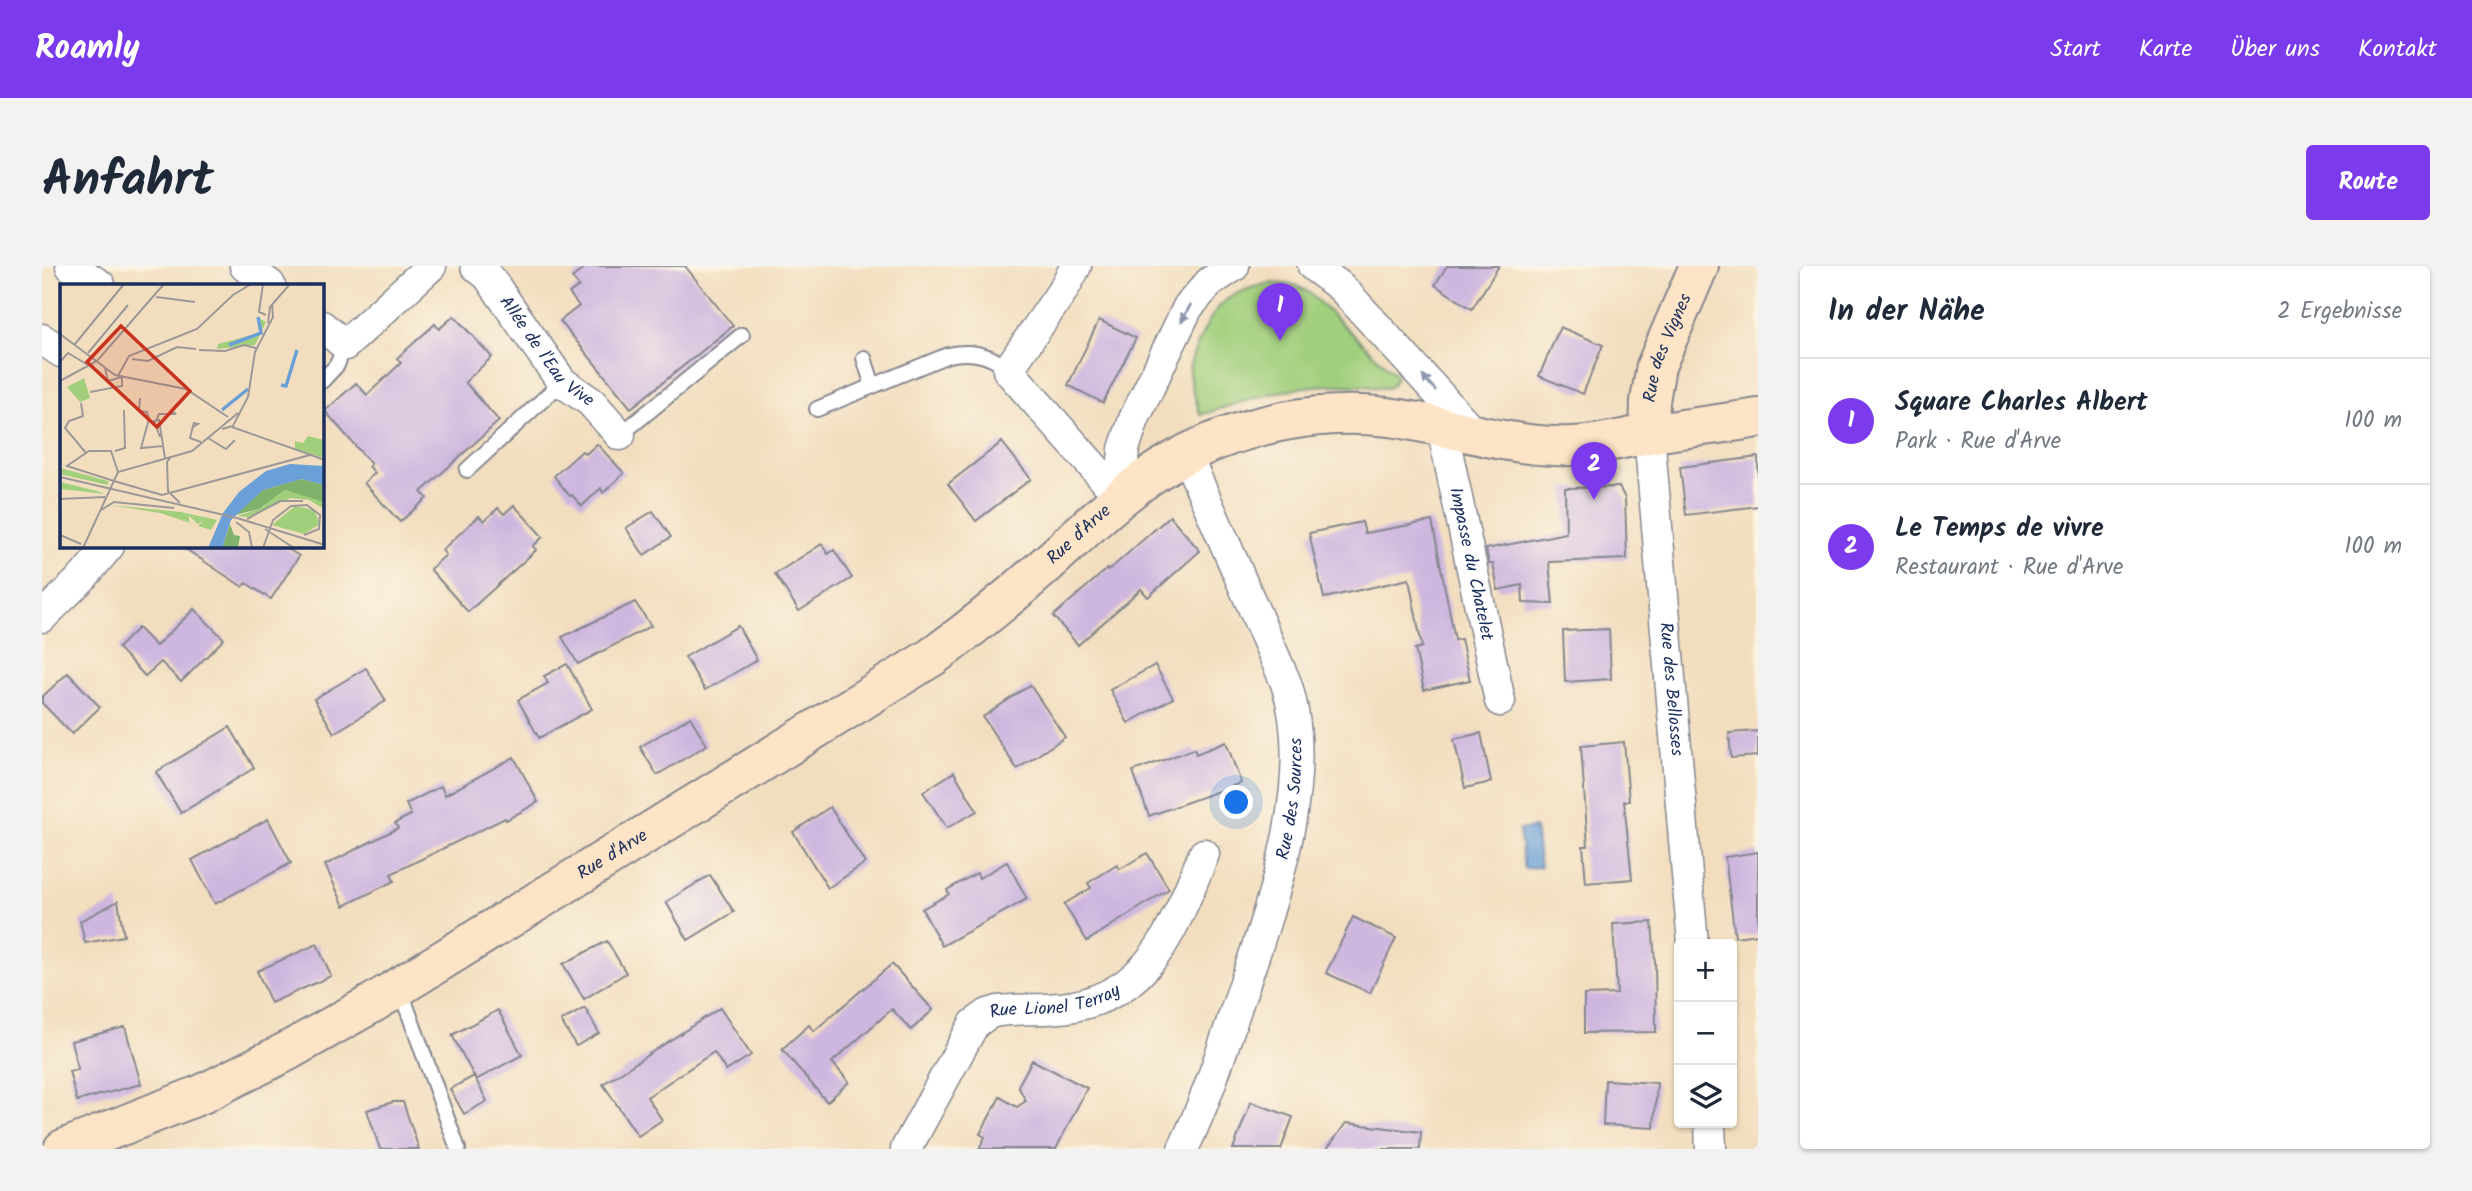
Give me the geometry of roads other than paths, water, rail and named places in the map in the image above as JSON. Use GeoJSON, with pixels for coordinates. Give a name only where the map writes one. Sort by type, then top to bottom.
{"type":"FeatureCollection","features":[{"type":"Feature","properties":{"kind":"main road","name":"Rue des Vignes"},"geometry":{"type":"LineString","coordinates":[[1649,434],[1650,401],[1656,366],[1699,266]]}},
{"type":"Feature","properties":{"kind":"main road","name":"Rue d'Arve"},"geometry":{"type":"LineString","coordinates":[[63,1149],[202,1094],[286,1052],[399,987],[932,657],[986,618],[1120,497],[1186,454],[1233,434],[1306,417],[1345,414],[1390,417],[1539,445],[1571,446],[1604,444],[1649,434],[1758,418]]}},
{"type":"Feature","properties":{"kind":"street"},"geometry":{"type":"LineString","coordinates":[[71,266],[98,284]]}},
{"type":"Feature","properties":{"kind":"street"},"geometry":{"type":"LineString","coordinates":[[244,266],[269,284]]}},
{"type":"Feature","properties":{"kind":"street"},"geometry":{"type":"LineString","coordinates":[[324,328],[345,345],[431,266]]}},
{"type":"Feature","properties":{"kind":"street","name":"Allée de l'Eau Vive"},"geometry":{"type":"LineString","coordinates":[[476,266],[488,276],[562,382],[591,402],[620,435]]}},
{"type":"Feature","properties":{"kind":"street"},"geometry":{"type":"LineString","coordinates":[[1008,370],[1076,266]]}},
{"type":"Feature","properties":{"kind":"street","name":"Rue d'Arve"},"geometry":{"type":"LineString","coordinates":[[1120,497],[1124,449],[1135,419],[1188,307],[1210,282],[1234,266]]}},
{"type":"Feature","properties":{"kind":"street"},"geometry":{"type":"LineString","coordinates":[[1312,266],[1349,276],[1459,431]]}},
{"type":"Feature","properties":{"kind":"street"},"geometry":{"type":"LineString","coordinates":[[42,339],[60,351]]}},
{"type":"Feature","properties":{"kind":"street","name":"Rue d'Arve"},"geometry":{"type":"LineString","coordinates":[[1008,370],[1120,497]]}},
{"type":"Feature","properties":{"kind":"street","name":"Impasse du Chatelet"},"geometry":{"type":"LineString","coordinates":[[1459,431],[1500,701]]}},
{"type":"Feature","properties":{"kind":"street","name":"Rue des Bellosses"},"geometry":{"type":"LineString","coordinates":[[1649,434],[1693,939]]}},
{"type":"Feature","properties":{"kind":"street","name":"Rue des Sources"},"geometry":{"type":"LineString","coordinates":[[1183,1149],[1206,1097],[1268,914],[1290,818],[1298,744],[1295,715],[1286,683],[1186,454]]}},
{"type":"Feature","properties":{"kind":"street"},"geometry":{"type":"LineString","coordinates":[[42,617],[84,576],[107,548]]}},
{"type":"Feature","properties":{"kind":"street","name":"Rue Lionel Terray"},"geometry":{"type":"LineString","coordinates":[[906,1149],[974,1024],[988,1014],[998,1011],[1078,1005],[1098,998],[1130,980],[1155,956],[1165,942],[1204,854]]}},
{"type":"Feature","properties":{"kind":"street"},"geometry":{"type":"LineString","coordinates":[[1710,1128],[1711,1149]]}},
{"type":"Feature","properties":{"kind":"lane"},"geometry":{"type":"LineString","coordinates":[[244,266],[250,284]]}},
{"type":"Feature","properties":{"kind":"lane"},"geometry":{"type":"LineString","coordinates":[[620,435],[742,335]]}},
{"type":"Feature","properties":{"kind":"lane"},"geometry":{"type":"LineString","coordinates":[[324,379],[337,365],[345,345]]}},
{"type":"Feature","properties":{"kind":"lane"},"geometry":{"type":"LineString","coordinates":[[817,409],[957,353],[984,355],[998,361],[1008,370]]}},
{"type":"Feature","properties":{"kind":"lane"},"geometry":{"type":"LineString","coordinates":[[864,358],[873,386]]}},
{"type":"Feature","properties":{"kind":"lane"},"geometry":{"type":"LineString","coordinates":[[467,470],[562,382]]}},
{"type":"Feature","properties":{"kind":"lane"},"geometry":{"type":"LineString","coordinates":[[399,987],[458,1149]]}},
{"type":"Feature","properties":{"kind":"water"},"geometry":{"type":"Polygon","coordinates":[[[1535,828],[1540,867],[1524,869],[1519,830],[1535,828]]]}},
{"type":"Feature","properties":{"kind":"place","name":"Square Charles Albert"},"geometry":{"type":"Point","coordinates":[1280,341]}},
{"type":"Feature","properties":{"kind":"place","name":"Le Temps de vivre"},"geometry":{"type":"Point","coordinates":[1594,500]}}]}
